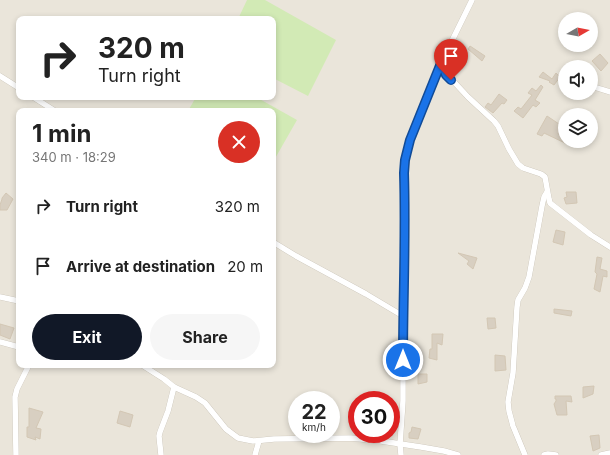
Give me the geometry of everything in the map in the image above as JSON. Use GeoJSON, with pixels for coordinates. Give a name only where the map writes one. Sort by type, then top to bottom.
{"type":"FeatureCollection","features":[{"type":"Feature","properties":{"kind":"street"},"geometry":{"type":"LineString","coordinates":[[401,455],[400,444],[403,401],[403,316],[405,262],[405,160],[410,140],[441,63],[472,0]]}},
{"type":"Feature","properties":{"kind":"street"},"geometry":{"type":"LineString","coordinates":[[441,63],[446,75],[498,126],[518,164],[523,168],[541,174],[545,177],[550,203],[591,235],[610,247]]}},
{"type":"Feature","properties":{"kind":"street"},"geometry":{"type":"LineString","coordinates":[[0,76],[16,86]]}},
{"type":"Feature","properties":{"kind":"street"},"geometry":{"type":"LineString","coordinates":[[598,88],[610,92]]}},
{"type":"Feature","properties":{"kind":"street"},"geometry":{"type":"LineString","coordinates":[[38,100],[50,108]]}},
{"type":"Feature","properties":{"kind":"street"},"geometry":{"type":"LineString","coordinates":[[525,455],[513,426],[508,402],[513,373],[518,300],[529,277],[542,206],[547,192]]}},
{"type":"Feature","properties":{"kind":"street"},"geometry":{"type":"LineString","coordinates":[[276,244],[403,316]]}},
{"type":"Feature","properties":{"kind":"street"},"geometry":{"type":"LineString","coordinates":[[0,297],[16,300]]}},
{"type":"Feature","properties":{"kind":"street"},"geometry":{"type":"LineString","coordinates":[[0,342],[16,346]]}},
{"type":"Feature","properties":{"kind":"street"},"geometry":{"type":"LineString","coordinates":[[16,455],[15,397],[28,368]]}},
{"type":"Feature","properties":{"kind":"street"},"geometry":{"type":"LineString","coordinates":[[147,368],[174,387],[196,397],[205,403],[226,429],[238,438],[259,441],[274,439],[351,438],[382,441],[444,451],[458,455]]}},
{"type":"Feature","properties":{"kind":"street"},"geometry":{"type":"LineString","coordinates":[[161,455],[159,436],[168,411],[174,387]]}},
{"type":"Feature","properties":{"kind":"street"},"geometry":{"type":"LineString","coordinates":[[255,455],[259,441]]}},
{"type":"Feature","properties":{"kind":"street"},"geometry":{"type":"LineString","coordinates":[[601,455],[610,453]]}},
{"type":"Feature","properties":{"kind":"street"},"geometry":{"type":"LineString","coordinates":[[544,455],[556,455]]}},
{"type":"Feature","properties":{"kind":"shaded area"},"geometry":{"type":"Polygon","coordinates":[[[0,0],[610,0],[610,455],[0,455],[0,0]]]}},
{"type":"Feature","properties":{"kind":"green space"},"geometry":{"type":"Polygon","coordinates":[[[247,0],[265,0],[336,40],[308,96],[276,80],[276,16],[239,16],[247,0]]]}},
{"type":"Feature","properties":{"kind":"green space"},"geometry":{"type":"Polygon","coordinates":[[[194,100],[261,100],[276,108],[190,108],[194,100]]]}},
{"type":"Feature","properties":{"kind":"green space"},"geometry":{"type":"Polygon","coordinates":[[[276,108],[297,120],[276,157],[276,108]]]}},
{"type":"Feature","properties":{"kind":"building"},"geometry":{"type":"Polygon","coordinates":[[[470,46],[485,56],[482,61],[468,49],[470,46]]]}},
{"type":"Feature","properties":{"kind":"building"},"geometry":{"type":"Polygon","coordinates":[[[600,54],[608,63],[601,71],[598,68],[598,60],[593,60],[600,54]]]}},
{"type":"Feature","properties":{"kind":"building"},"geometry":{"type":"Polygon","coordinates":[[[543,72],[552,79],[556,73],[558,75],[558,80],[554,85],[549,82],[550,81],[539,77],[543,72]]]}},
{"type":"Feature","properties":{"kind":"building"},"geometry":{"type":"Polygon","coordinates":[[[541,85],[543,87],[535,100],[540,103],[536,107],[533,105],[523,118],[514,111],[518,107],[521,109],[532,95],[528,93],[532,88],[536,91],[541,85]]]}},
{"type":"Feature","properties":{"kind":"building"},"geometry":{"type":"Polygon","coordinates":[[[499,94],[507,100],[504,104],[502,103],[493,113],[485,107],[488,103],[491,105],[499,94]]]}},
{"type":"Feature","properties":{"kind":"building"},"geometry":{"type":"Polygon","coordinates":[[[547,116],[558,123],[558,140],[544,133],[542,136],[537,134],[547,116]]]}},
{"type":"Feature","properties":{"kind":"building"},"geometry":{"type":"Polygon","coordinates":[[[566,192],[576,192],[577,203],[566,204],[564,198],[567,197],[566,192]]]}},
{"type":"Feature","properties":{"kind":"building"},"geometry":{"type":"Polygon","coordinates":[[[6,193],[13,199],[7,210],[0,210],[2,198],[6,193]]]}},
{"type":"Feature","properties":{"kind":"building"},"geometry":{"type":"Polygon","coordinates":[[[556,230],[565,232],[563,245],[553,242],[556,230]]]}},
{"type":"Feature","properties":{"kind":"building"},"geometry":{"type":"Polygon","coordinates":[[[458,253],[477,258],[473,269],[467,264],[469,261],[458,253]]]}},
{"type":"Feature","properties":{"kind":"building"},"geometry":{"type":"Polygon","coordinates":[[[597,257],[602,258],[600,269],[607,271],[607,277],[603,276],[600,292],[594,289],[597,274],[595,272],[597,257]]]}},
{"type":"Feature","properties":{"kind":"building"},"geometry":{"type":"Polygon","coordinates":[[[554,309],[572,311],[571,316],[554,313],[554,309]]]}},
{"type":"Feature","properties":{"kind":"building"},"geometry":{"type":"Polygon","coordinates":[[[487,318],[495,318],[496,328],[488,329],[487,318]]]}},
{"type":"Feature","properties":{"kind":"building"},"geometry":{"type":"Polygon","coordinates":[[[0,324],[14,328],[10,339],[0,335],[0,324]]]}},
{"type":"Feature","properties":{"kind":"building"},"geometry":{"type":"Polygon","coordinates":[[[432,334],[443,334],[442,345],[437,343],[437,360],[429,358],[430,349],[432,349],[432,334]]]}},
{"type":"Feature","properties":{"kind":"building"},"geometry":{"type":"Polygon","coordinates":[[[495,355],[505,356],[506,370],[495,371],[495,355]]]}},
{"type":"Feature","properties":{"kind":"building"},"geometry":{"type":"Polygon","coordinates":[[[418,374],[427,374],[427,382],[418,384],[418,374]]]}},
{"type":"Feature","properties":{"kind":"building"},"geometry":{"type":"Polygon","coordinates":[[[594,386],[593,394],[583,398],[583,387],[594,386]]]}},
{"type":"Feature","properties":{"kind":"building"},"geometry":{"type":"Polygon","coordinates":[[[555,396],[571,396],[572,402],[566,401],[567,415],[557,415],[554,404],[556,401],[555,396]]]}},
{"type":"Feature","properties":{"kind":"building"},"geometry":{"type":"Polygon","coordinates":[[[29,408],[43,412],[36,428],[41,429],[40,439],[35,437],[36,440],[27,437],[27,427],[29,427],[29,408]]]}},
{"type":"Feature","properties":{"kind":"building"},"geometry":{"type":"Polygon","coordinates":[[[120,411],[133,415],[130,427],[117,423],[120,411]]]}},
{"type":"Feature","properties":{"kind":"building"},"geometry":{"type":"Polygon","coordinates":[[[412,427],[421,429],[418,439],[409,438],[409,433],[411,432],[412,427]]]}},
{"type":"Feature","properties":{"kind":"building"},"geometry":{"type":"Polygon","coordinates":[[[599,435],[600,448],[593,451],[590,436],[599,435]]]}},
{"type":"Feature","properties":{"kind":"route"},"geometry":{"type":"LineString","coordinates":[[403,360],[405,160],[410,140],[441,63],[446,75],[451,80]]}}]}
